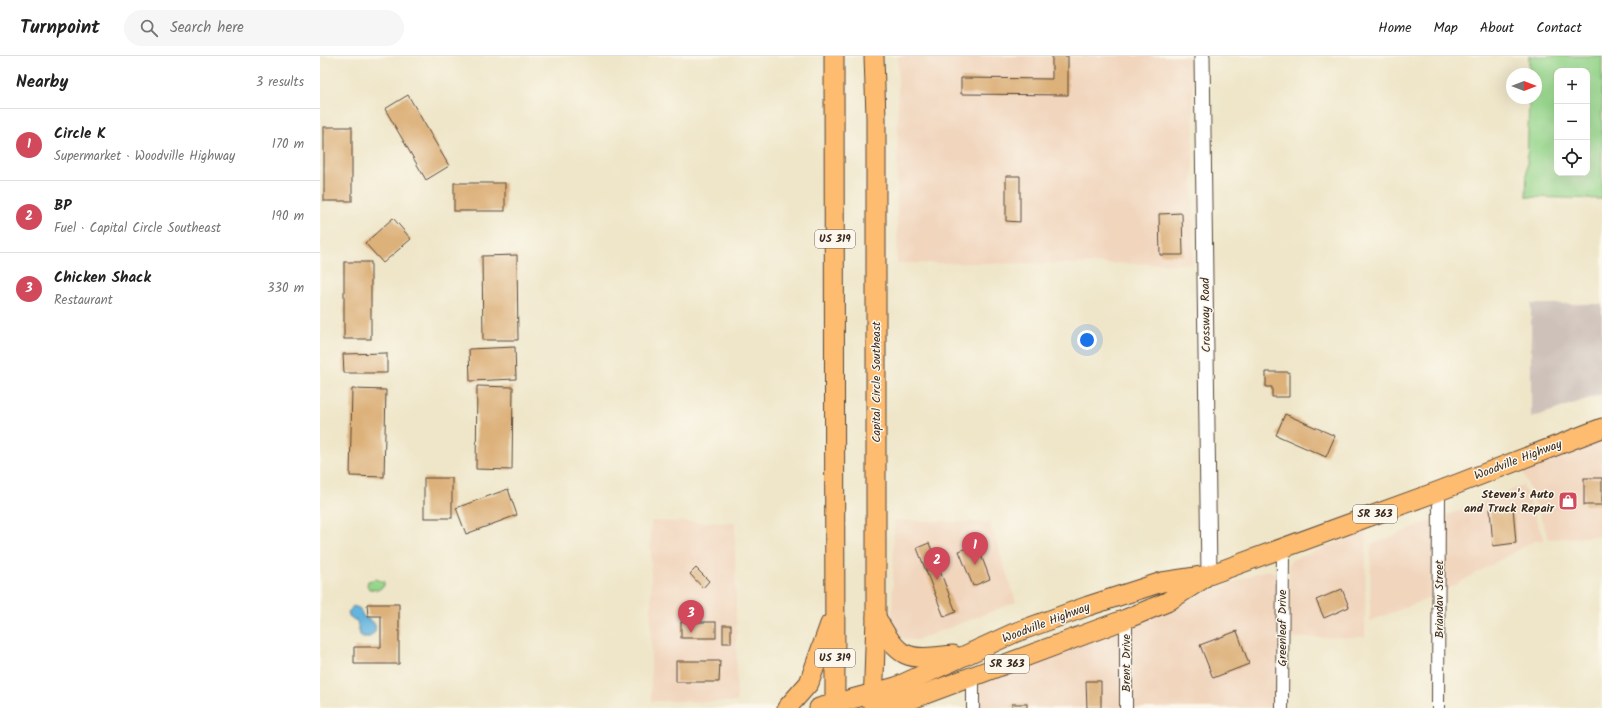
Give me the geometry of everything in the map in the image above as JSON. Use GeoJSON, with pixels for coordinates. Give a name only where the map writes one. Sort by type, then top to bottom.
{"type":"FeatureCollection","features":[{"type":"Feature","properties":{"kind":"main road","name":"US 319"},"geometry":{"type":"LineString","coordinates":[[829,707],[835,612],[834,56]]}},
{"type":"Feature","properties":{"kind":"main road","name":"Capital Circle Southeast"},"geometry":{"type":"LineString","coordinates":[[873,700],[876,617],[876,118],[874,56]]}},
{"type":"Feature","properties":{"kind":"main road","name":"Woodville Highway"},"geometry":{"type":"LineString","coordinates":[[829,707],[873,700],[896,687],[1014,633],[1114,597],[1162,582],[1209,575],[1602,428]]}},
{"type":"Feature","properties":{"kind":"main road","name":"Woodville Highway"},"geometry":{"type":"LineString","coordinates":[[888,708],[1126,619],[1167,602],[1209,575]]}},
{"type":"Feature","properties":{"kind":"main road"},"geometry":{"type":"LineString","coordinates":[[787,708],[809,682],[835,612]]}},
{"type":"Feature","properties":{"kind":"main road"},"geometry":{"type":"LineString","coordinates":[[876,617],[888,638],[901,652],[910,656],[925,659],[971,653]]}},
{"type":"Feature","properties":{"kind":"street","name":"Crossway Road"},"geometry":{"type":"LineString","coordinates":[[1202,56],[1209,575]]}},
{"type":"Feature","properties":{"kind":"street","name":"Briandav Street"},"geometry":{"type":"LineString","coordinates":[[1438,708],[1439,490]]}},
{"type":"Feature","properties":{"kind":"street","name":"Greenleaf Drive"},"geometry":{"type":"LineString","coordinates":[[1282,708],[1283,548]]}},
{"type":"Feature","properties":{"kind":"street","name":"Brent Drive"},"geometry":{"type":"LineString","coordinates":[[1126,619],[1126,708]]}},
{"type":"Feature","properties":{"kind":"street"},"geometry":{"type":"LineString","coordinates":[[973,708],[974,677]]}},
{"type":"Feature","properties":{"kind":"shaded area"},"geometry":{"type":"Polygon","coordinates":[[[898,56],[1193,56],[1193,264],[897,263],[898,56]]]}},
{"type":"Feature","properties":{"kind":"shaded area"},"geometry":{"type":"Polygon","coordinates":[[[1531,304],[1602,304],[1602,394],[1531,418],[1531,304]]]}},
{"type":"Feature","properties":{"kind":"shaded area","name":"Steven's Auto and Truck Repair"},"geometry":{"type":"Polygon","coordinates":[[[1602,436],[1602,536],[1549,539],[1521,467],[1602,436]]]}},
{"type":"Feature","properties":{"kind":"shaded area"},"geometry":{"type":"Polygon","coordinates":[[[1523,485],[1544,540],[1534,541],[1444,591],[1445,516],[1523,485]]]}},
{"type":"Feature","properties":{"kind":"shaded area"},"geometry":{"type":"Polygon","coordinates":[[[894,520],[990,523],[1016,602],[917,640],[903,639],[896,633],[892,623],[894,520]]]}},
{"type":"Feature","properties":{"kind":"shaded area"},"geometry":{"type":"Polygon","coordinates":[[[1433,520],[1433,597],[1370,621],[1371,545],[1433,520]]]}},
{"type":"Feature","properties":{"kind":"shaded area"},"geometry":{"type":"Polygon","coordinates":[[[651,521],[735,523],[737,702],[651,701],[651,521]]]}},
{"type":"Feature","properties":{"kind":"shaded area"},"geometry":{"type":"Polygon","coordinates":[[[1366,531],[1365,637],[1289,638],[1289,564],[1292,560],[1366,531]]]}},
{"type":"Feature","properties":{"kind":"shaded area"},"geometry":{"type":"Polygon","coordinates":[[[1270,570],[1275,573],[1280,580],[1278,708],[1134,708],[1132,625],[1137,620],[1262,571],[1270,570]]]}},
{"type":"Feature","properties":{"kind":"shaded area"},"geometry":{"type":"Polygon","coordinates":[[[1113,633],[1117,633],[1121,636],[1122,708],[979,708],[980,685],[984,680],[1113,633]]]}},
{"type":"Feature","properties":{"kind":"green space"},"geometry":{"type":"Polygon","coordinates":[[[1529,56],[1602,56],[1602,199],[1526,197],[1529,104],[1542,104],[1542,68],[1529,68],[1529,56]]]}},
{"type":"Feature","properties":{"kind":"green space"},"geometry":{"type":"Polygon","coordinates":[[[376,579],[384,582],[384,586],[378,590],[369,589],[367,585],[368,581],[376,579]]]}},
{"type":"Feature","properties":{"kind":"water"},"geometry":{"type":"Polygon","coordinates":[[[353,606],[359,608],[364,617],[374,623],[375,632],[370,637],[363,637],[360,635],[357,622],[349,616],[348,613],[353,606]]]}},
{"type":"Feature","properties":{"kind":"building"},"geometry":{"type":"Polygon","coordinates":[[[1052,56],[1068,56],[1068,95],[961,94],[961,78],[1052,79],[1052,56]]]}},
{"type":"Feature","properties":{"kind":"building"},"geometry":{"type":"Polygon","coordinates":[[[408,95],[449,166],[426,180],[385,109],[408,95]]]}},
{"type":"Feature","properties":{"kind":"building"},"geometry":{"type":"Polygon","coordinates":[[[324,127],[352,127],[352,201],[324,201],[324,127]]]}},
{"type":"Feature","properties":{"kind":"building"},"geometry":{"type":"Polygon","coordinates":[[[1006,176],[1020,176],[1020,222],[1006,221],[1006,176]]]}},
{"type":"Feature","properties":{"kind":"building"},"geometry":{"type":"Polygon","coordinates":[[[454,183],[505,183],[505,211],[454,211],[454,183]]]}},
{"type":"Feature","properties":{"kind":"building"},"geometry":{"type":"Polygon","coordinates":[[[1182,213],[1183,255],[1160,255],[1159,214],[1182,213]]]}},
{"type":"Feature","properties":{"kind":"building"},"geometry":{"type":"Polygon","coordinates":[[[393,218],[411,239],[383,263],[365,243],[393,218]]]}},
{"type":"Feature","properties":{"kind":"building"},"geometry":{"type":"Polygon","coordinates":[[[517,255],[518,340],[483,340],[482,256],[517,255]]]}},
{"type":"Feature","properties":{"kind":"building"},"geometry":{"type":"Polygon","coordinates":[[[344,262],[371,262],[371,339],[344,339],[344,262]]]}},
{"type":"Feature","properties":{"kind":"building"},"geometry":{"type":"Polygon","coordinates":[[[515,347],[516,379],[470,381],[469,349],[515,347]]]}},
{"type":"Feature","properties":{"kind":"building"},"geometry":{"type":"Polygon","coordinates":[[[387,353],[387,373],[344,373],[343,354],[387,353]]]}},
{"type":"Feature","properties":{"kind":"building"},"geometry":{"type":"Polygon","coordinates":[[[1266,372],[1289,372],[1289,397],[1272,397],[1272,387],[1266,387],[1266,372]]]}},
{"type":"Feature","properties":{"kind":"building"},"geometry":{"type":"Polygon","coordinates":[[[477,386],[513,387],[512,470],[476,469],[477,386]]]}},
{"type":"Feature","properties":{"kind":"building"},"geometry":{"type":"Polygon","coordinates":[[[352,389],[386,390],[384,477],[350,476],[352,389]]]}},
{"type":"Feature","properties":{"kind":"building"},"geometry":{"type":"Polygon","coordinates":[[[1285,414],[1335,436],[1326,457],[1276,435],[1285,414]]]}},
{"type":"Feature","properties":{"kind":"building"},"geometry":{"type":"Polygon","coordinates":[[[424,478],[452,478],[452,518],[424,518],[424,478]]]}},
{"type":"Feature","properties":{"kind":"building"},"geometry":{"type":"Polygon","coordinates":[[[1584,478],[1602,478],[1602,505],[1584,505],[1584,478]]]}},
{"type":"Feature","properties":{"kind":"building"},"geometry":{"type":"Polygon","coordinates":[[[508,489],[517,515],[466,534],[456,508],[508,489]]]}},
{"type":"Feature","properties":{"kind":"building"},"geometry":{"type":"Polygon","coordinates":[[[1513,507],[1516,543],[1493,546],[1490,509],[1513,507]]]}},
{"type":"Feature","properties":{"kind":"building"},"geometry":{"type":"Polygon","coordinates":[[[929,543],[956,612],[944,617],[917,548],[929,543]]]}},
{"type":"Feature","properties":{"kind":"building"},"geometry":{"type":"Polygon","coordinates":[[[977,544],[990,579],[973,586],[959,551],[977,544]]]}},
{"type":"Feature","properties":{"kind":"building"},"geometry":{"type":"Polygon","coordinates":[[[696,568],[709,581],[703,588],[690,574],[696,568]]]}},
{"type":"Feature","properties":{"kind":"building"},"geometry":{"type":"Polygon","coordinates":[[[1342,589],[1349,607],[1324,618],[1316,600],[1342,589]]]}},
{"type":"Feature","properties":{"kind":"building"},"geometry":{"type":"Polygon","coordinates":[[[367,604],[399,604],[399,664],[354,664],[354,647],[381,647],[381,616],[368,616],[367,604]]]}},
{"type":"Feature","properties":{"kind":"building"},"geometry":{"type":"Polygon","coordinates":[[[681,622],[716,622],[716,638],[681,638],[681,622]]]}},
{"type":"Feature","properties":{"kind":"building"},"geometry":{"type":"Polygon","coordinates":[[[723,625],[731,625],[731,643],[723,643],[723,625]]]}},
{"type":"Feature","properties":{"kind":"building"},"geometry":{"type":"Polygon","coordinates":[[[1237,631],[1249,664],[1213,678],[1200,645],[1237,631]]]}},
{"type":"Feature","properties":{"kind":"building"},"geometry":{"type":"Polygon","coordinates":[[[676,661],[720,661],[719,682],[676,682],[676,661]]]}},
{"type":"Feature","properties":{"kind":"building"},"geometry":{"type":"Polygon","coordinates":[[[1086,681],[1101,681],[1101,708],[1087,708],[1086,681]]]}},
{"type":"Feature","properties":{"kind":"building"},"geometry":{"type":"Polygon","coordinates":[[[1012,704],[1027,704],[1027,708],[1012,708],[1012,704]]]}},
{"type":"Feature","properties":{"kind":"place","name":"Steven's Auto and Truck Repair"},"geometry":{"type":"Point","coordinates":[1568,501]}},
{"type":"Feature","properties":{"kind":"place","name":"Circle K"},"geometry":{"type":"Point","coordinates":[975,565]}},
{"type":"Feature","properties":{"kind":"place","name":"BP"},"geometry":{"type":"Point","coordinates":[937,580]}},
{"type":"Feature","properties":{"kind":"place","name":"Chicken Shack"},"geometry":{"type":"Point","coordinates":[691,633]}}]}
